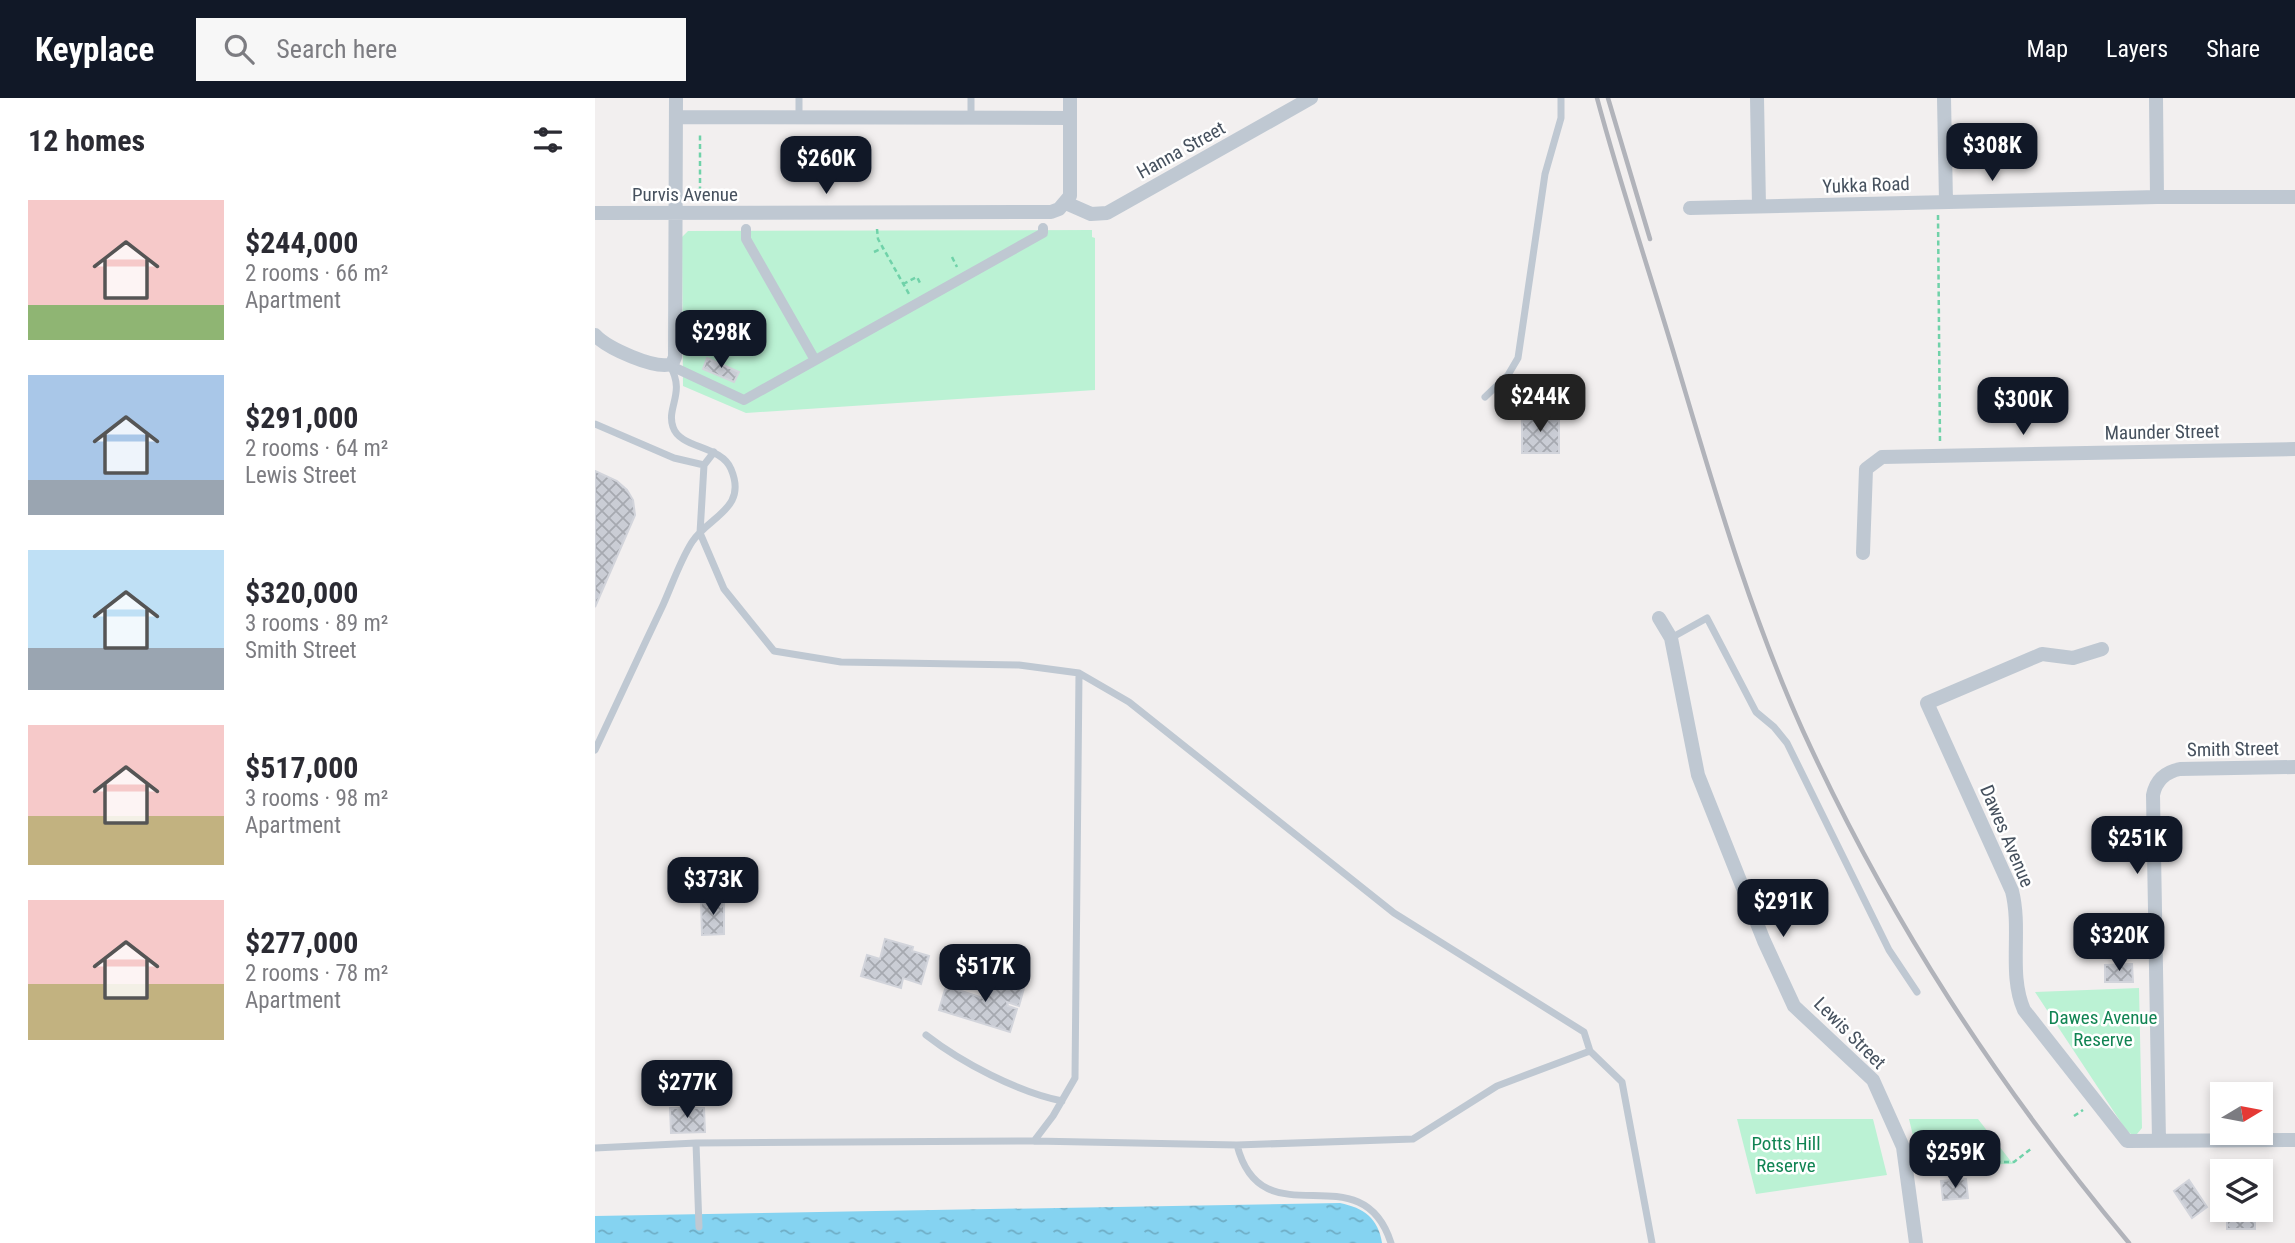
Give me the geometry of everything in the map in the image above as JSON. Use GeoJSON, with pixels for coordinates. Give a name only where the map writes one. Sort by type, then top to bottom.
{"type":"FeatureCollection","features":[{"type":"Feature","properties":{"kind":"street"},"geometry":{"type":"LineString","coordinates":[[670,365],[676,349],[676,98]]}},
{"type":"Feature","properties":{"kind":"street"},"geometry":{"type":"LineString","coordinates":[[1066,203],[1071,188],[1070,98]]}},
{"type":"Feature","properties":{"kind":"street","name":"Hanna Street"},"geometry":{"type":"LineString","coordinates":[[1066,203],[1091,214],[1107,213],[1311,98]]}},
{"type":"Feature","properties":{"kind":"street"},"geometry":{"type":"LineString","coordinates":[[1757,98],[1759,206]]}},
{"type":"Feature","properties":{"kind":"street"},"geometry":{"type":"LineString","coordinates":[[1942,202],[1944,98]]}},
{"type":"Feature","properties":{"kind":"street"},"geometry":{"type":"LineString","coordinates":[[2156,98],[2157,197]]}},
{"type":"Feature","properties":{"kind":"street"},"geometry":{"type":"LineString","coordinates":[[675,117],[1070,118]]}},
{"type":"Feature","properties":{"kind":"street","name":"Yukka Road"},"geometry":{"type":"LineString","coordinates":[[1690,208],[2157,197],[2295,197]]}},
{"type":"Feature","properties":{"kind":"street","name":"Purvis Avenue"},"geometry":{"type":"LineString","coordinates":[[595,213],[1042,213],[1059,209],[1066,203]]}},
{"type":"Feature","properties":{"kind":"street"},"geometry":{"type":"LineString","coordinates":[[595,335],[608,345],[659,366],[670,365],[744,400],[790,381],[815,360],[1043,233],[1043,228]]}},
{"type":"Feature","properties":{"kind":"street"},"geometry":{"type":"LineString","coordinates":[[746,229],[746,239],[815,360]]}},
{"type":"Feature","properties":{"kind":"street","name":"Maunder Street"},"geometry":{"type":"LineString","coordinates":[[1863,553],[1866,470],[1882,457],[2295,449]]}},
{"type":"Feature","properties":{"kind":"street","name":"Lewis Street"},"geometry":{"type":"LineString","coordinates":[[1659,618],[1671,638],[1698,775],[1764,941],[1794,1006],[1873,1080],[1903,1147],[1916,1243]]}},
{"type":"Feature","properties":{"kind":"street","name":"Dawes Avenue"},"geometry":{"type":"LineString","coordinates":[[2102,649],[2074,658],[2042,654],[1927,703],[2012,891],[2017,911],[2017,995],[2024,1010],[2127,1141],[2295,1140]]}},
{"type":"Feature","properties":{"kind":"street","name":"Smith Street"},"geometry":{"type":"LineString","coordinates":[[2159,1141],[2153,808],[2155,787],[2166,773],[2180,769],[2295,767]]}},
{"type":"Feature","properties":{"kind":"lane"},"geometry":{"type":"LineString","coordinates":[[799,98],[799,117]]}},
{"type":"Feature","properties":{"kind":"lane"},"geometry":{"type":"LineString","coordinates":[[971,98],[971,118]]}},
{"type":"Feature","properties":{"kind":"lane"},"geometry":{"type":"LineString","coordinates":[[1485,397],[1508,375],[1518,358],[1545,174],[1561,118],[1561,98]]}},
{"type":"Feature","properties":{"kind":"lane"},"geometry":{"type":"LineString","coordinates":[[595,750],[692,542],[732,504],[734,493],[730,467],[714,452],[677,436],[673,428],[671,417],[677,395],[670,365]]}},
{"type":"Feature","properties":{"kind":"lane"},"geometry":{"type":"LineString","coordinates":[[595,424],[674,458],[704,465]]}},
{"type":"Feature","properties":{"kind":"lane"},"geometry":{"type":"LineString","coordinates":[[714,452],[704,465],[700,533],[724,589],[774,651],[841,662],[1019,665],[1079,673],[1129,702],[1394,913],[1584,1032],[1590,1051],[1622,1082],[1652,1243]]}},
{"type":"Feature","properties":{"kind":"lane"},"geometry":{"type":"LineString","coordinates":[[1671,638],[1707,618],[1756,712],[1774,726],[1787,743],[1889,950],[1917,992]]}},
{"type":"Feature","properties":{"kind":"lane"},"geometry":{"type":"LineString","coordinates":[[1034,1141],[1075,1078],[1079,673]]}},
{"type":"Feature","properties":{"kind":"lane"},"geometry":{"type":"LineString","coordinates":[[926,1035],[943,1048],[1018,1088],[1062,1101]]}},
{"type":"Feature","properties":{"kind":"lane"},"geometry":{"type":"LineString","coordinates":[[595,1148],[696,1143],[1034,1141],[1237,1145],[1413,1139],[1497,1086],[1590,1051]]}},
{"type":"Feature","properties":{"kind":"lane"},"geometry":{"type":"LineString","coordinates":[[696,1143],[699,1227]]}},
{"type":"Feature","properties":{"kind":"lane"},"geometry":{"type":"LineString","coordinates":[[1237,1145],[1240,1159],[1249,1174],[1272,1195],[1290,1199],[1352,1200],[1373,1210],[1386,1229],[1391,1243]]}},
{"type":"Feature","properties":{"kind":"path"},"geometry":{"type":"LineString","coordinates":[[700,128],[700,197]]}},
{"type":"Feature","properties":{"kind":"path"},"geometry":{"type":"LineString","coordinates":[[1940,456],[1942,202]]}},
{"type":"Feature","properties":{"kind":"path"},"geometry":{"type":"LineString","coordinates":[[877,229],[878,239],[914,305]]}},
{"type":"Feature","properties":{"kind":"path"},"geometry":{"type":"LineString","coordinates":[[874,252],[883,248]]}},
{"type":"Feature","properties":{"kind":"path"},"geometry":{"type":"LineString","coordinates":[[903,284],[917,277],[928,297]]}},
{"type":"Feature","properties":{"kind":"path"},"geometry":{"type":"LineString","coordinates":[[1906,1165],[1926,1162],[2014,1162],[2032,1148]]}},
{"type":"Feature","properties":{"kind":"green space"},"geometry":{"type":"Polygon","coordinates":[[[1092,230],[1092,237],[1095,238],[1095,390],[746,413],[683,386],[682,237],[688,231],[1092,230]]]}},
{"type":"Feature","properties":{"kind":"green space","name":"Dawes Avenue Reserve"},"geometry":{"type":"Polygon","coordinates":[[[2139,988],[2142,1128],[2137,1134],[2131,1134],[2035,992],[2139,988]]]}},
{"type":"Feature","properties":{"kind":"green space","name":"Potts Hill Reserve"},"geometry":{"type":"Polygon","coordinates":[[[1737,1119],[1873,1119],[1887,1175],[1756,1194],[1737,1119]]]}},
{"type":"Feature","properties":{"kind":"green space"},"geometry":{"type":"Polygon","coordinates":[[[1909,1119],[1978,1119],[2013,1164],[1920,1165],[1909,1119]]]}},
{"type":"Feature","properties":{"kind":"water"},"geometry":{"type":"Polygon","coordinates":[[[1340,1203],[1363,1211],[1369,1216],[1377,1227],[1382,1243],[595,1243],[595,1216],[1340,1203]]]}},
{"type":"Feature","properties":{"kind":"building"},"geometry":{"type":"Polygon","coordinates":[[[707,358],[739,372],[734,382],[703,369],[707,358]]]}},
{"type":"Feature","properties":{"kind":"building"},"geometry":{"type":"Polygon","coordinates":[[[1522,415],[1559,415],[1559,453],[1522,453],[1522,415]]]}},
{"type":"Feature","properties":{"kind":"building"},"geometry":{"type":"Polygon","coordinates":[[[595,471],[617,481],[627,490],[633,500],[635,515],[595,607],[595,471]]]}},
{"type":"Feature","properties":{"kind":"building"},"geometry":{"type":"Polygon","coordinates":[[[701,900],[724,900],[724,934],[702,935],[701,900]]]}},
{"type":"Feature","properties":{"kind":"building"},"geometry":{"type":"Polygon","coordinates":[[[885,939],[913,947],[912,951],[929,956],[921,984],[903,978],[901,988],[861,976],[867,955],[880,959],[885,939]]]}},
{"type":"Feature","properties":{"kind":"building"},"geometry":{"type":"Polygon","coordinates":[[[2132,964],[2133,982],[2105,982],[2105,965],[2132,964]]]}},
{"type":"Feature","properties":{"kind":"building"},"geometry":{"type":"Polygon","coordinates":[[[986,977],[1024,988],[1019,1006],[1007,1002],[1008,1006],[1017,1009],[1010,1032],[939,1010],[946,986],[983,998],[984,994],[981,993],[986,977]]]}},
{"type":"Feature","properties":{"kind":"building"},"geometry":{"type":"Polygon","coordinates":[[[670,1108],[704,1108],[705,1132],[671,1133],[670,1108]]]}},
{"type":"Feature","properties":{"kind":"building"},"geometry":{"type":"Polygon","coordinates":[[[1966,1179],[1968,1198],[1943,1200],[1941,1181],[1966,1179]]]}},
{"type":"Feature","properties":{"kind":"building"},"geometry":{"type":"Polygon","coordinates":[[[2189,1180],[2207,1207],[2192,1218],[2174,1191],[2189,1180]]]}},
{"type":"Feature","properties":{"kind":"building"},"geometry":{"type":"Polygon","coordinates":[[[2227,1222],[2255,1222],[2255,1229],[2227,1229],[2227,1222]]]}},
{"type":"Feature","properties":{"kind":"railway"},"geometry":{"type":"LineString","coordinates":[[1597,98],[1735,555],[1767,644],[1803,731],[1872,869],[1949,998],[2034,1122],[2129,1243]]}},
{"type":"Feature","properties":{"kind":"railway"},"geometry":{"type":"LineString","coordinates":[[1608,98],[1650,239]]}}]}
